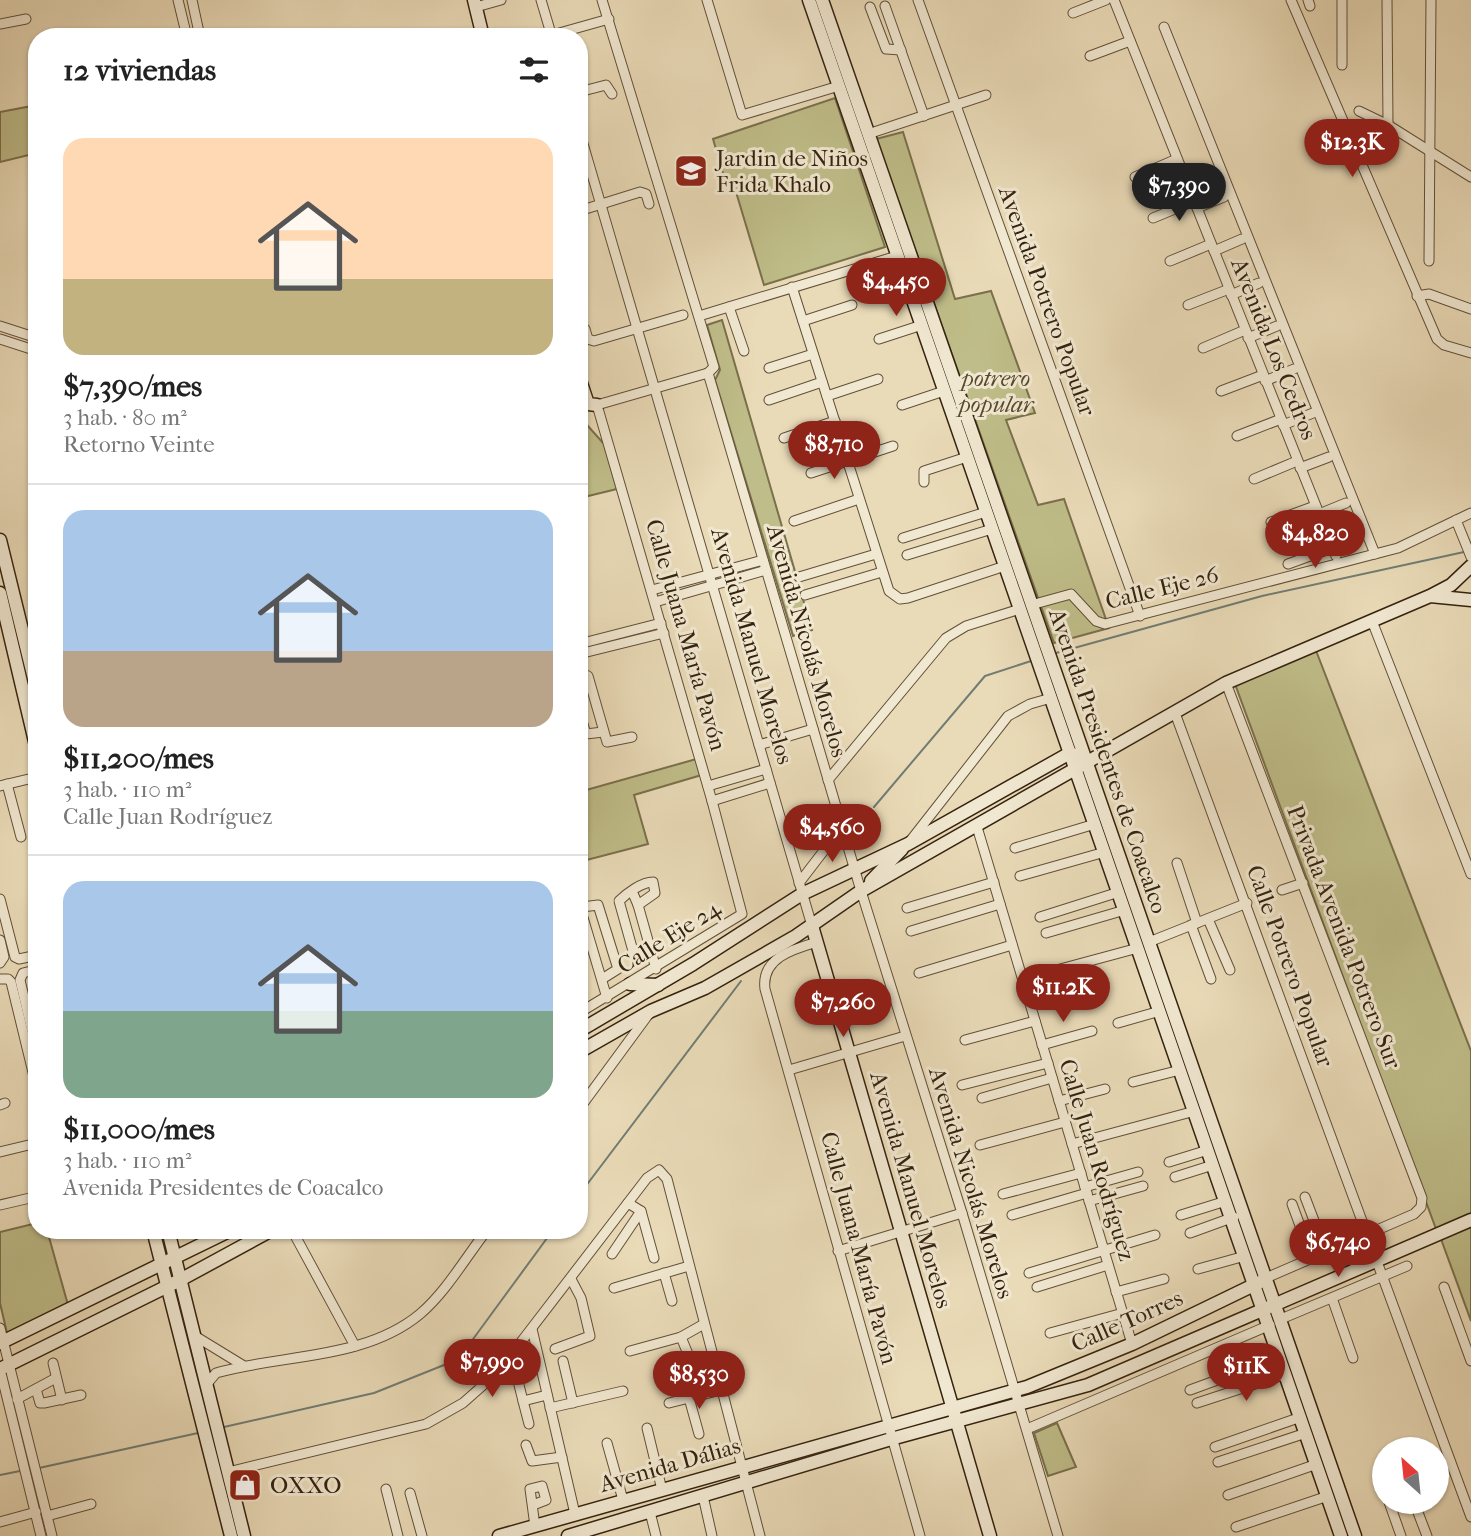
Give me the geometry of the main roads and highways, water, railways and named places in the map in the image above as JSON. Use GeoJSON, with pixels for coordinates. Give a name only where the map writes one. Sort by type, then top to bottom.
{"type":"FeatureCollection","features":[{"type":"Feature","properties":{"kind":"main road","name":"Avenida Presidentes de Coacalco"},"geometry":{"type":"LineString","coordinates":[[809,0],[839,86],[877,177],[1006,557],[1270,1308],[1355,1536]]}},
{"type":"Feature","properties":{"kind":"main road","name":"Avenida Presidentes de Coacalco"},"geometry":{"type":"LineString","coordinates":[[821,0],[868,134],[897,256],[922,325],[935,346],[944,391],[992,529],[1006,557]]}},
{"type":"Feature","properties":{"kind":"main road"},"geometry":{"type":"LineString","coordinates":[[475,4],[481,28]]}},
{"type":"Feature","properties":{"kind":"main road","name":"Calle Juana María Pavón"},"geometry":{"type":"LineString","coordinates":[[588,404],[597,405]]}},
{"type":"Feature","properties":{"kind":"main road"},"geometry":{"type":"LineString","coordinates":[[0,540],[28,654]]}},
{"type":"Feature","properties":{"kind":"main road"},"geometry":{"type":"LineString","coordinates":[[588,1047],[651,1011],[705,988],[812,926],[861,891],[1226,683],[1430,596],[1451,585],[1471,566]]}},
{"type":"Feature","properties":{"kind":"main road"},"geometry":{"type":"LineString","coordinates":[[0,593],[28,712]]}},
{"type":"Feature","properties":{"kind":"main road"},"geometry":{"type":"LineString","coordinates":[[1430,596],[1471,600]]}},
{"type":"Feature","properties":{"kind":"main road","name":"Avenida Presidentes de Coacalco"},"geometry":{"type":"LineString","coordinates":[[1051,679],[1051,698],[1070,752]]}},
{"type":"Feature","properties":{"kind":"main road"},"geometry":{"type":"LineString","coordinates":[[588,1026],[658,985],[801,888],[908,844],[1070,752],[1081,765]]}},
{"type":"Feature","properties":{"kind":"main road","name":"Avenida Presidentes de Coacalco"},"geometry":{"type":"LineString","coordinates":[[1081,765],[1095,824],[1105,852],[1120,876],[1119,892],[1125,910],[1144,945],[1160,1011],[1180,1049],[1180,1070],[1213,1165],[1226,1201],[1238,1216],[1245,1256],[1261,1282]]}},
{"type":"Feature","properties":{"kind":"main road"},"geometry":{"type":"LineString","coordinates":[[861,891],[908,844]]}},
{"type":"Feature","properties":{"kind":"main road","name":"Avenida Manuel Morelos"},"geometry":{"type":"LineString","coordinates":[[812,926],[990,1536]]}},
{"type":"Feature","properties":{"kind":"main road"},"geometry":{"type":"LineString","coordinates":[[630,984],[658,985]]}},
{"type":"Feature","properties":{"kind":"main road"},"geometry":{"type":"LineString","coordinates":[[1020,1393],[1068,1390],[1088,1385],[1471,1220]]}},
{"type":"Feature","properties":{"kind":"main road"},"geometry":{"type":"LineString","coordinates":[[155,1239],[205,1436],[236,1531]]}},
{"type":"Feature","properties":{"kind":"main road"},"geometry":{"type":"LineString","coordinates":[[170,1239],[228,1472],[236,1531]]}},
{"type":"Feature","properties":{"kind":"main road"},"geometry":{"type":"LineString","coordinates":[[2,1343],[162,1266],[208,1239]]}},
{"type":"Feature","properties":{"kind":"main road"},"geometry":{"type":"LineString","coordinates":[[5,1367],[180,1280],[255,1239]]}},
{"type":"Feature","properties":{"kind":"main road","name":"Calle Torres"},"geometry":{"type":"LineString","coordinates":[[1020,1393],[1261,1282]]}},
{"type":"Feature","properties":{"kind":"main road","name":"Avenida Presidentes de Coacalco"},"geometry":{"type":"LineString","coordinates":[[1275,1322],[1280,1357],[1341,1536]]}},
{"type":"Feature","properties":{"kind":"main road","name":"Avenida Dálias"},"geometry":{"type":"LineString","coordinates":[[568,1536],[601,1531],[654,1510],[891,1439],[954,1414],[1020,1393]]}},
{"type":"Feature","properties":{"kind":"main road","name":"Avenida Dálias"},"geometry":{"type":"LineString","coordinates":[[499,1536],[887,1426],[954,1414]]}},
{"type":"Feature","properties":{"kind":"main road"},"geometry":{"type":"LineString","coordinates":[[654,1510],[658,1491]]}},
{"type":"Feature","properties":{"kind":"waterway"},"geometry":{"type":"LineString","coordinates":[[1056,653],[1262,596],[1464,552]]}},
{"type":"Feature","properties":{"kind":"waterway"},"geometry":{"type":"LineString","coordinates":[[874,807],[985,676],[1034,660]]}},
{"type":"Feature","properties":{"kind":"waterway"},"geometry":{"type":"LineString","coordinates":[[588,1183],[741,981]]}},
{"type":"Feature","properties":{"kind":"waterway"},"geometry":{"type":"LineString","coordinates":[[224,1427],[374,1393],[449,1363],[468,1346],[546,1239]]}},
{"type":"Feature","properties":{"kind":"waterway"},"geometry":{"type":"LineString","coordinates":[[39,1468],[198,1433]]}},
{"type":"Feature","properties":{"kind":"waterway"},"geometry":{"type":"LineString","coordinates":[[0,1475],[20,1471]]}},
{"type":"Feature","properties":{"kind":"place","name":"Jardin de Niños Frida Khalo"},"geometry":{"type":"Point","coordinates":[691,171]}},
{"type":"Feature","properties":{"kind":"place","name":"OXXO"},"geometry":{"type":"Point","coordinates":[245,1485]}},
{"type":"Feature","properties":{"kind":"park label","name":"potrero popular"},"geometry":{"type":"Point","coordinates":[996,391]}}]}
